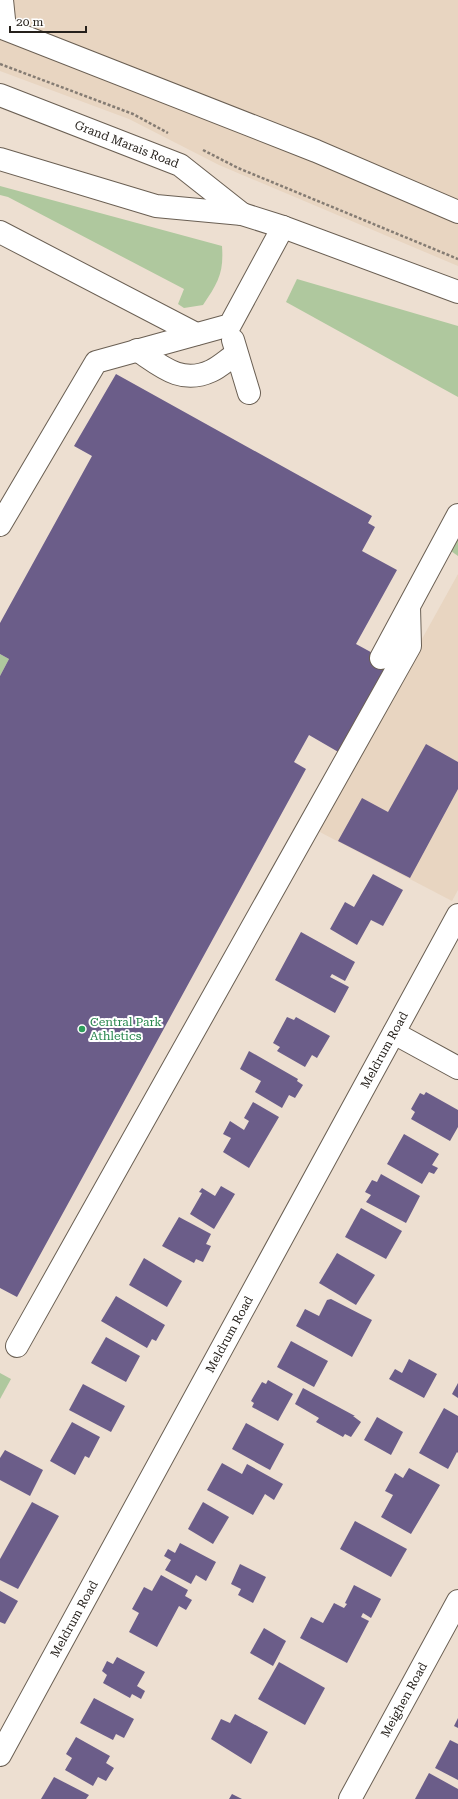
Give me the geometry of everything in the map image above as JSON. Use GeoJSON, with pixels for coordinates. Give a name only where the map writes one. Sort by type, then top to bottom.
{"type":"FeatureCollection","features":[{"type":"Feature","properties":{"kind":"street"},"geometry":{"type":"LineString","coordinates":[[2,0],[4,29],[316,151],[458,212]]}},
{"type":"Feature","properties":{"kind":"street","name":"Grand Marais Road"},"geometry":{"type":"LineString","coordinates":[[0,95],[180,165],[242,214]]}},
{"type":"Feature","properties":{"kind":"street","name":"Grand Marais Road"},"geometry":{"type":"LineString","coordinates":[[0,158],[156,206],[242,214],[283,227],[458,292]]}},
{"type":"Feature","properties":{"kind":"street"},"geometry":{"type":"LineString","coordinates":[[249,393],[236,354],[230,325],[283,227]]}},
{"type":"Feature","properties":{"kind":"street"},"geometry":{"type":"LineString","coordinates":[[0,232],[196,334]]}},
{"type":"Feature","properties":{"kind":"street"},"geometry":{"type":"LineString","coordinates":[[0,525],[96,362],[230,325]]}},
{"type":"Feature","properties":{"kind":"street"},"geometry":{"type":"LineString","coordinates":[[137,350],[174,374],[196,376],[212,371],[236,354]]}},
{"type":"Feature","properties":{"kind":"street"},"geometry":{"type":"LineString","coordinates":[[381,658],[458,515]]}},
{"type":"Feature","properties":{"kind":"street"},"geometry":{"type":"LineString","coordinates":[[16,1346],[410,646],[409,607]]}},
{"type":"Feature","properties":{"kind":"street","name":"Meldrum Road"},"geometry":{"type":"LineString","coordinates":[[0,1755],[458,915]]}},
{"type":"Feature","properties":{"kind":"street"},"geometry":{"type":"LineString","coordinates":[[394,1033],[458,1068]]}},
{"type":"Feature","properties":{"kind":"street","name":"Meighen Road"},"geometry":{"type":"LineString","coordinates":[[350,1799],[458,1601]]}},
{"type":"Feature","properties":{"kind":"path"},"geometry":{"type":"LineString","coordinates":[[0,64],[133,114],[175,136]]}},
{"type":"Feature","properties":{"kind":"path"},"geometry":{"type":"LineString","coordinates":[[196,147],[238,168],[458,259]]}},
{"type":"Feature","properties":{"kind":"shaded area"},"geometry":{"type":"Polygon","coordinates":[[[0,0],[458,0],[458,266],[219,165],[129,119],[0,71],[0,0]]]}},
{"type":"Feature","properties":{"kind":"shaded area"},"geometry":{"type":"Polygon","coordinates":[[[458,574],[458,890],[452,901],[316,830],[458,574]]]}},
{"type":"Feature","properties":{"kind":"green space"},"geometry":{"type":"Polygon","coordinates":[[[0,186],[222,246],[221,271],[216,284],[203,305],[184,308],[178,304],[184,289],[8,197],[0,195],[0,186]]]}},
{"type":"Feature","properties":{"kind":"green space"},"geometry":{"type":"Polygon","coordinates":[[[297,279],[458,326],[458,397],[286,302],[297,279]]]}},
{"type":"Feature","properties":{"kind":"green space"},"geometry":{"type":"Polygon","coordinates":[[[458,539],[458,556],[451,551],[458,539]]]}},
{"type":"Feature","properties":{"kind":"green space"},"geometry":{"type":"Polygon","coordinates":[[[0,654],[9,659],[0,676],[0,654]]]}},
{"type":"Feature","properties":{"kind":"green space"},"geometry":{"type":"Polygon","coordinates":[[[0,1373],[11,1379],[0,1399],[0,1373]]]}},
{"type":"Feature","properties":{"kind":"building","name":"Central Park Athletics"},"geometry":{"type":"Polygon","coordinates":[[[116,374],[372,516],[368,523],[375,527],[362,551],[397,570],[356,644],[389,662],[340,753],[309,735],[294,762],[306,769],[17,1297],[0,1288],[0,676],[9,659],[0,654],[0,623],[92,456],[74,446],[116,374]]]}},
{"type":"Feature","properties":{"kind":"building"},"geometry":{"type":"Polygon","coordinates":[[[426,744],[458,762],[458,789],[410,878],[338,841],[362,798],[388,812],[426,744]]]}},
{"type":"Feature","properties":{"kind":"building"},"geometry":{"type":"Polygon","coordinates":[[[373,874],[403,890],[383,926],[371,920],[357,945],[330,929],[345,902],[354,907],[373,874]]]}},
{"type":"Feature","properties":{"kind":"building"},"geometry":{"type":"Polygon","coordinates":[[[301,932],[355,962],[345,981],[332,974],[330,977],[349,987],[335,1013],[275,980],[301,932]]]}},
{"type":"Feature","properties":{"kind":"building"},"geometry":{"type":"Polygon","coordinates":[[[287,1017],[294,1020],[296,1017],[330,1036],[317,1058],[312,1055],[305,1067],[277,1051],[280,1047],[273,1043],[287,1017]]]}},
{"type":"Feature","properties":{"kind":"building"},"geometry":{"type":"Polygon","coordinates":[[[249,1051],[298,1079],[297,1081],[303,1085],[295,1098],[289,1095],[282,1108],[255,1092],[261,1081],[240,1069],[249,1051]]]}},
{"type":"Feature","properties":{"kind":"building"},"geometry":{"type":"Polygon","coordinates":[[[426,1092],[458,1110],[458,1127],[450,1141],[411,1119],[415,1112],[411,1109],[420,1093],[424,1095],[426,1092]]]}},
{"type":"Feature","properties":{"kind":"building"},"geometry":{"type":"Polygon","coordinates":[[[253,1102],[279,1117],[249,1168],[223,1152],[231,1138],[223,1134],[230,1121],[244,1130],[249,1121],[244,1118],[253,1102]]]}},
{"type":"Feature","properties":{"kind":"building"},"geometry":{"type":"Polygon","coordinates":[[[404,1134],[439,1154],[432,1165],[438,1168],[434,1174],[429,1172],[422,1184],[387,1164],[404,1134]]]}},
{"type":"Feature","properties":{"kind":"building"},"geometry":{"type":"Polygon","coordinates":[[[381,1174],[420,1196],[406,1223],[366,1202],[371,1195],[365,1192],[372,1180],[377,1182],[381,1174]]]}},
{"type":"Feature","properties":{"kind":"building"},"geometry":{"type":"Polygon","coordinates":[[[221,1186],[235,1194],[214,1229],[190,1214],[202,1193],[199,1192],[202,1188],[215,1196],[221,1186]]]}},
{"type":"Feature","properties":{"kind":"building"},"geometry":{"type":"Polygon","coordinates":[[[361,1208],[402,1231],[386,1259],[345,1237],[361,1208]]]}},
{"type":"Feature","properties":{"kind":"building"},"geometry":{"type":"Polygon","coordinates":[[[179,1217],[211,1234],[206,1244],[211,1246],[203,1262],[196,1259],[194,1263],[162,1246],[179,1217]]]}},
{"type":"Feature","properties":{"kind":"building"},"geometry":{"type":"Polygon","coordinates":[[[337,1253],[375,1275],[356,1305],[319,1283],[337,1253]]]}},
{"type":"Feature","properties":{"kind":"building"},"geometry":{"type":"Polygon","coordinates":[[[144,1258],[182,1281],[167,1307],[129,1285],[144,1258]]]}},
{"type":"Feature","properties":{"kind":"building"},"geometry":{"type":"Polygon","coordinates":[[[116,1296],[165,1325],[156,1341],[152,1339],[147,1348],[101,1321],[116,1296]]]}},
{"type":"Feature","properties":{"kind":"building"},"geometry":{"type":"Polygon","coordinates":[[[331,1299],[372,1320],[352,1357],[296,1326],[305,1309],[319,1316],[327,1300],[331,1299]]]}},
{"type":"Feature","properties":{"kind":"building"},"geometry":{"type":"Polygon","coordinates":[[[106,1337],[140,1356],[126,1382],[91,1363],[106,1337]]]}},
{"type":"Feature","properties":{"kind":"building"},"geometry":{"type":"Polygon","coordinates":[[[291,1341],[328,1361],[314,1387],[277,1367],[291,1341]]]}},
{"type":"Feature","properties":{"kind":"building"},"geometry":{"type":"Polygon","coordinates":[[[409,1359],[437,1374],[424,1398],[389,1379],[395,1369],[402,1373],[409,1359]]]}},
{"type":"Feature","properties":{"kind":"building"},"geometry":{"type":"Polygon","coordinates":[[[268,1380],[293,1394],[278,1421],[252,1407],[254,1403],[251,1401],[262,1382],[266,1384],[268,1380]]]}},
{"type":"Feature","properties":{"kind":"building"},"geometry":{"type":"Polygon","coordinates":[[[458,1383],[458,1398],[452,1394],[458,1383]]]}},
{"type":"Feature","properties":{"kind":"building"},"geometry":{"type":"Polygon","coordinates":[[[83,1384],[125,1406],[111,1432],[69,1410],[83,1384]]]}},
{"type":"Feature","properties":{"kind":"building"},"geometry":{"type":"Polygon","coordinates":[[[303,1388],[355,1416],[353,1416],[361,1422],[351,1437],[345,1434],[343,1437],[316,1422],[319,1418],[295,1404],[303,1388]]]}},
{"type":"Feature","properties":{"kind":"building"},"geometry":{"type":"Polygon","coordinates":[[[444,1408],[458,1416],[458,1453],[457,1452],[448,1469],[419,1453],[444,1408]]]}},
{"type":"Feature","properties":{"kind":"building"},"geometry":{"type":"Polygon","coordinates":[[[377,1417],[403,1432],[391,1455],[364,1440],[377,1417]]]}},
{"type":"Feature","properties":{"kind":"building"},"geometry":{"type":"Polygon","coordinates":[[[72,1422],[100,1437],[89,1458],[85,1456],[75,1475],[50,1461],[72,1422]]]}},
{"type":"Feature","properties":{"kind":"building"},"geometry":{"type":"Polygon","coordinates":[[[246,1423],[284,1444],[270,1470],[232,1449],[246,1423]]]}},
{"type":"Feature","properties":{"kind":"building"},"geometry":{"type":"Polygon","coordinates":[[[5,1450],[43,1470],[30,1496],[0,1480],[0,1458],[5,1450]]]}},
{"type":"Feature","properties":{"kind":"building"},"geometry":{"type":"Polygon","coordinates":[[[222,1463],[242,1474],[247,1464],[283,1484],[274,1500],[265,1494],[253,1515],[207,1490],[222,1463]]]}},
{"type":"Feature","properties":{"kind":"building"},"geometry":{"type":"Polygon","coordinates":[[[409,1468],[440,1485],[411,1534],[381,1517],[393,1495],[385,1491],[395,1473],[403,1478],[409,1468]]]}},
{"type":"Feature","properties":{"kind":"building"},"geometry":{"type":"Polygon","coordinates":[[[32,1502],[59,1516],[18,1589],[0,1580],[0,1559],[32,1502]]]}},
{"type":"Feature","properties":{"kind":"building"},"geometry":{"type":"Polygon","coordinates":[[[203,1502],[229,1517],[213,1544],[188,1529],[203,1502]]]}},
{"type":"Feature","properties":{"kind":"building"},"geometry":{"type":"Polygon","coordinates":[[[355,1521],[407,1549],[391,1577],[340,1549],[355,1521]]]}},
{"type":"Feature","properties":{"kind":"building"},"geometry":{"type":"Polygon","coordinates":[[[180,1543],[216,1562],[206,1581],[196,1575],[191,1584],[165,1570],[171,1560],[164,1556],[168,1549],[175,1553],[180,1543]]]}},
{"type":"Feature","properties":{"kind":"building"},"geometry":{"type":"Polygon","coordinates":[[[240,1564],[266,1577],[253,1603],[238,1595],[241,1589],[231,1584],[240,1564]]]}},
{"type":"Feature","properties":{"kind":"building"},"geometry":{"type":"Polygon","coordinates":[[[161,1575],[188,1590],[185,1596],[192,1600],[186,1610],[179,1606],[157,1647],[129,1632],[139,1613],[132,1609],[144,1587],[152,1591],[161,1575]]]}},
{"type":"Feature","properties":{"kind":"building"},"geometry":{"type":"Polygon","coordinates":[[[354,1585],[381,1599],[371,1618],[363,1613],[361,1617],[369,1621],[347,1663],[300,1638],[311,1617],[323,1623],[334,1603],[344,1608],[354,1585]]]}},
{"type":"Feature","properties":{"kind":"building"},"geometry":{"type":"Polygon","coordinates":[[[0,1591],[18,1601],[5,1624],[0,1622],[0,1591]]]}},
{"type":"Feature","properties":{"kind":"building"},"geometry":{"type":"Polygon","coordinates":[[[264,1628],[286,1641],[273,1666],[250,1653],[264,1628]]]}},
{"type":"Feature","properties":{"kind":"building"},"geometry":{"type":"Polygon","coordinates":[[[117,1657],[145,1672],[137,1686],[145,1691],[141,1699],[132,1694],[130,1698],[103,1683],[107,1675],[102,1671],[107,1661],[113,1664],[117,1657]]]}},
{"type":"Feature","properties":{"kind":"building"},"geometry":{"type":"Polygon","coordinates":[[[279,1662],[325,1688],[305,1725],[258,1699],[279,1662]]]}},
{"type":"Feature","properties":{"kind":"building"},"geometry":{"type":"Polygon","coordinates":[[[94,1698],[134,1719],[124,1738],[116,1734],[113,1740],[80,1723],[94,1698]]]}},
{"type":"Feature","properties":{"kind":"building"},"geometry":{"type":"Polygon","coordinates":[[[235,1714],[268,1732],[251,1764],[211,1739],[221,1719],[230,1723],[235,1714]]]}},
{"type":"Feature","properties":{"kind":"building"},"geometry":{"type":"Polygon","coordinates":[[[458,1718],[458,1728],[454,1726],[458,1718]]]}},
{"type":"Feature","properties":{"kind":"building"},"geometry":{"type":"Polygon","coordinates":[[[76,1737],[110,1756],[106,1763],[114,1768],[106,1781],[98,1777],[93,1786],[65,1770],[72,1758],[66,1754],[76,1737]]]}},
{"type":"Feature","properties":{"kind":"building"},"geometry":{"type":"Polygon","coordinates":[[[450,1740],[458,1744],[458,1780],[435,1768],[450,1740]]]}},
{"type":"Feature","properties":{"kind":"building"},"geometry":{"type":"Polygon","coordinates":[[[429,1773],[458,1789],[458,1799],[415,1799],[429,1773]]]}},
{"type":"Feature","properties":{"kind":"building"},"geometry":{"type":"Polygon","coordinates":[[[54,1777],[89,1795],[86,1799],[41,1799],[54,1777]]]}},
{"type":"Feature","properties":{"kind":"building"},"geometry":{"type":"Polygon","coordinates":[[[232,1794],[242,1799],[229,1799],[232,1794]]]}},
{"type":"Feature","properties":{"kind":"place","name":"Central Park Athletics"},"geometry":{"type":"Point","coordinates":[82,1029]}}]}
